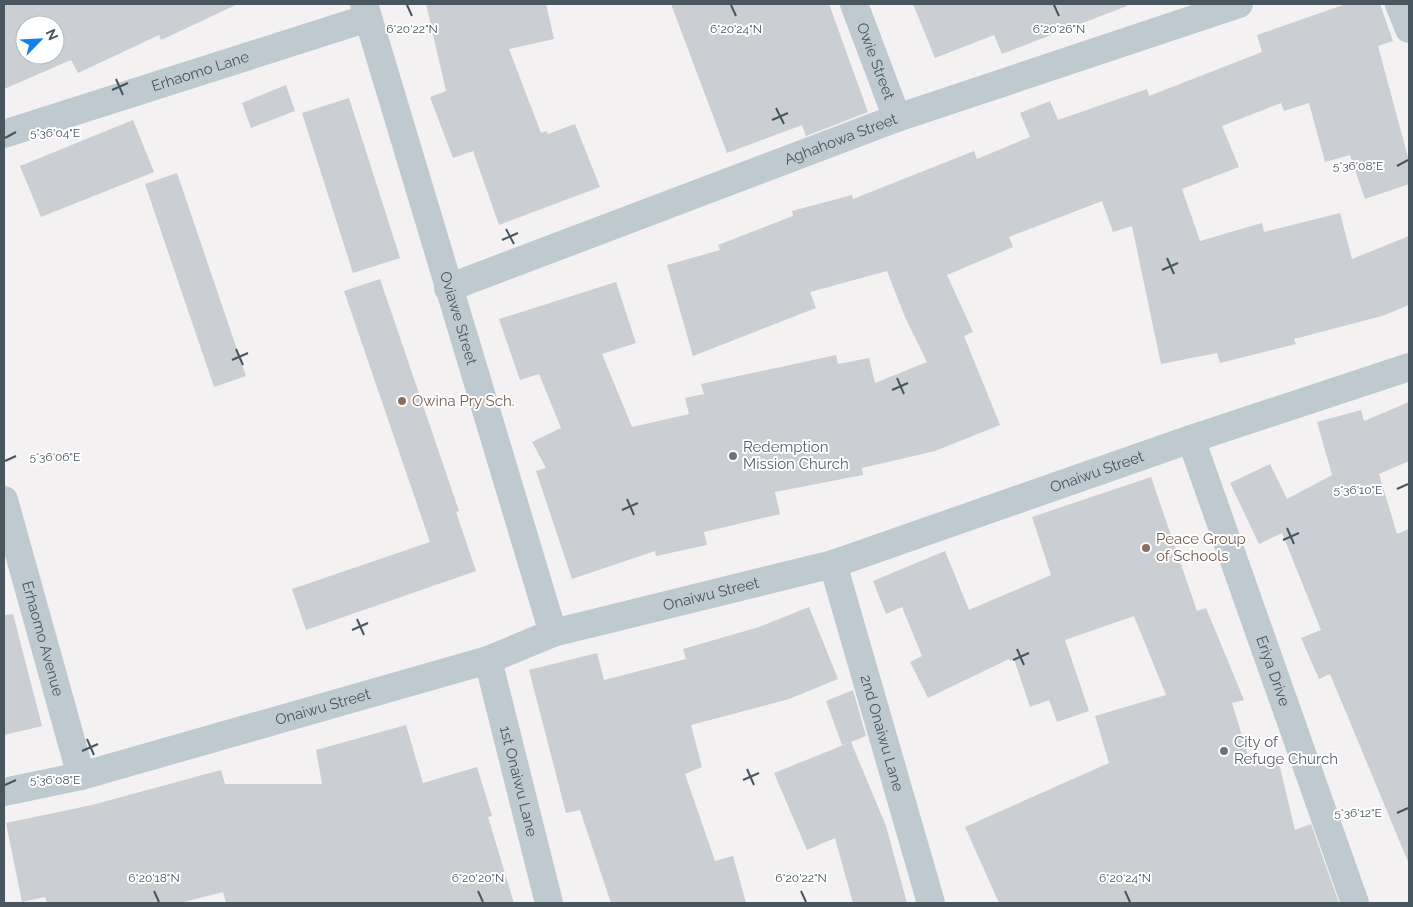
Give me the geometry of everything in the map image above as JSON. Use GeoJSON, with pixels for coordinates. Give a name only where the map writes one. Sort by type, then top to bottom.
{"type":"FeatureCollection","features":[{"type":"Feature","properties":{"kind":"street","name":"Owie Street"},"geometry":{"type":"LineString","coordinates":[[854,4],[898,118]]}},
{"type":"Feature","properties":{"kind":"street","name":"Aghahowa Street"},"geometry":{"type":"LineString","coordinates":[[448,288],[898,118],[1239,4]]}},
{"type":"Feature","properties":{"kind":"street"},"geometry":{"type":"LineString","coordinates":[[1399,4],[1409,29]]}},
{"type":"Feature","properties":{"kind":"street","name":"Erhaomo Lane"},"geometry":{"type":"LineString","coordinates":[[4,134],[366,11]]}},
{"type":"Feature","properties":{"kind":"street","name":"Oviawe Street"},"geometry":{"type":"LineString","coordinates":[[366,11],[553,633]]}},
{"type":"Feature","properties":{"kind":"street","name":"Onaiwu Street"},"geometry":{"type":"LineString","coordinates":[[4,792],[81,776],[488,660],[553,633],[833,564],[1190,439],[1409,367]]}},
{"type":"Feature","properties":{"kind":"street","name":"Eriya Drive"},"geometry":{"type":"LineString","coordinates":[[1190,439],[1355,903]]}},
{"type":"Feature","properties":{"kind":"street","name":"Erhaomo Avenue"},"geometry":{"type":"LineString","coordinates":[[4,500],[81,776]]}},
{"type":"Feature","properties":{"kind":"street","name":"2nd Onaiwu Lane"},"geometry":{"type":"LineString","coordinates":[[833,564],[931,903]]}},
{"type":"Feature","properties":{"kind":"street","name":"1st Onaiwu Lane"},"geometry":{"type":"LineString","coordinates":[[488,660],[549,903]]}},
{"type":"Feature","properties":{"kind":"building"},"geometry":{"type":"Polygon","coordinates":[[[4,4],[238,4],[161,40],[159,35],[78,73],[71,60],[65,63],[65,15],[15,15],[15,65],[59,65],[4,89],[4,4]]]}},
{"type":"Feature","properties":{"kind":"building"},"geometry":{"type":"Polygon","coordinates":[[[426,4],[546,4],[554,39],[509,49],[541,133],[546,131],[548,134],[575,124],[600,187],[499,225],[473,151],[453,158],[430,97],[446,91],[426,4]]]}},
{"type":"Feature","properties":{"kind":"building"},"geometry":{"type":"Polygon","coordinates":[[[671,4],[829,4],[868,112],[806,136],[802,125],[727,153],[671,4]]]}},
{"type":"Feature","properties":{"kind":"building"},"geometry":{"type":"Polygon","coordinates":[[[913,4],[1126,4],[1127,6],[1002,54],[994,35],[935,58],[913,4]]]}},
{"type":"Feature","properties":{"kind":"building"},"geometry":{"type":"Polygon","coordinates":[[[1346,4],[1380,4],[1393,41],[1378,46],[1409,161],[1409,184],[1365,199],[1350,155],[1325,162],[1309,103],[1284,111],[1281,103],[1222,126],[1239,167],[1182,189],[1200,241],[1262,223],[1264,232],[1340,213],[1352,259],[1409,236],[1409,305],[1382,316],[1294,339],[1296,344],[1220,363],[1217,353],[1161,364],[1132,226],[1113,232],[1102,201],[1009,237],[1013,247],[947,275],[973,332],[964,336],[1000,425],[935,451],[862,468],[863,475],[775,492],[780,514],[704,532],[707,545],[656,556],[655,551],[572,579],[536,471],[546,468],[532,442],[561,428],[539,374],[520,380],[499,319],[616,282],[636,343],[602,354],[632,427],[689,414],[685,398],[704,394],[701,384],[836,355],[838,364],[869,358],[875,383],[927,362],[905,317],[887,271],[810,292],[816,308],[693,356],[667,265],[720,250],[718,245],[793,216],[792,211],[852,195],[853,199],[974,151],[977,159],[1030,137],[1020,113],[1050,101],[1058,120],[1147,89],[1149,96],[1262,52],[1257,35],[1346,4]]]}},
{"type":"Feature","properties":{"kind":"building"},"geometry":{"type":"Polygon","coordinates":[[[286,85],[295,111],[251,128],[242,103],[286,85]]]}},
{"type":"Feature","properties":{"kind":"building"},"geometry":{"type":"Polygon","coordinates":[[[349,98],[400,258],[353,273],[302,113],[349,98]]]}},
{"type":"Feature","properties":{"kind":"building"},"geometry":{"type":"Polygon","coordinates":[[[133,120],[154,172],[41,217],[20,166],[133,120]]]}},
{"type":"Feature","properties":{"kind":"building"},"geometry":{"type":"Polygon","coordinates":[[[177,173],[246,376],[214,387],[145,184],[177,173]]]}},
{"type":"Feature","properties":{"kind":"building"},"geometry":{"type":"Polygon","coordinates":[[[380,279],[459,511],[456,512],[476,571],[306,630],[292,589],[430,542],[344,291],[380,279]]]}},
{"type":"Feature","properties":{"kind":"building"},"geometry":{"type":"Polygon","coordinates":[[[1409,402],[1409,461],[1379,474],[1397,534],[1409,529],[1409,864],[1330,674],[1319,679],[1301,638],[1321,630],[1282,533],[1259,544],[1230,483],[1270,464],[1287,499],[1332,475],[1317,422],[1361,410],[1364,421],[1409,402]]]}},
{"type":"Feature","properties":{"kind":"building"},"geometry":{"type":"Polygon","coordinates":[[[1151,477],[1197,611],[1206,608],[1244,700],[1232,703],[1251,765],[1278,759],[1295,830],[1311,824],[1339,903],[999,903],[965,827],[1109,763],[1095,716],[1166,695],[1134,616],[1065,640],[1089,711],[1057,722],[1049,700],[1030,707],[1014,659],[1010,661],[1009,659],[928,698],[910,662],[922,656],[902,607],[886,614],[873,581],[945,551],[969,610],[1051,575],[1032,517],[1151,477]]]}},
{"type":"Feature","properties":{"kind":"building"},"geometry":{"type":"Polygon","coordinates":[[[809,607],[838,679],[789,699],[691,725],[702,767],[685,774],[715,861],[733,856],[746,903],[611,903],[580,810],[566,813],[529,670],[597,653],[604,680],[686,659],[683,649],[759,627],[809,607]]]}},
{"type":"Feature","properties":{"kind":"building"},"geometry":{"type":"Polygon","coordinates":[[[13,614],[42,726],[4,735],[4,615],[13,614]]]}},
{"type":"Feature","properties":{"kind":"building"},"geometry":{"type":"Polygon","coordinates":[[[853,690],[866,736],[842,745],[826,701],[853,690]]]}},
{"type":"Feature","properties":{"kind":"building"},"geometry":{"type":"Polygon","coordinates":[[[406,725],[423,783],[477,767],[492,816],[488,817],[514,903],[226,903],[223,892],[180,903],[47,903],[45,897],[22,902],[6,823],[92,805],[221,770],[225,784],[322,784],[316,750],[406,725]]]}},
{"type":"Feature","properties":{"kind":"building"},"geometry":{"type":"Polygon","coordinates":[[[851,742],[886,826],[907,903],[853,903],[835,838],[807,850],[774,773],[851,742]]]}},
{"type":"Feature","properties":{"kind":"place","name":"Owina Pry Sch."},"geometry":{"type":"Point","coordinates":[402,401]}},
{"type":"Feature","properties":{"kind":"place","name":"Redemption Mission Church"},"geometry":{"type":"Point","coordinates":[733,456]}},
{"type":"Feature","properties":{"kind":"place","name":"Peace Group of Schools"},"geometry":{"type":"Point","coordinates":[1146,548]}},
{"type":"Feature","properties":{"kind":"place","name":"City of Refuge Church"},"geometry":{"type":"Point","coordinates":[1224,751]}}]}
